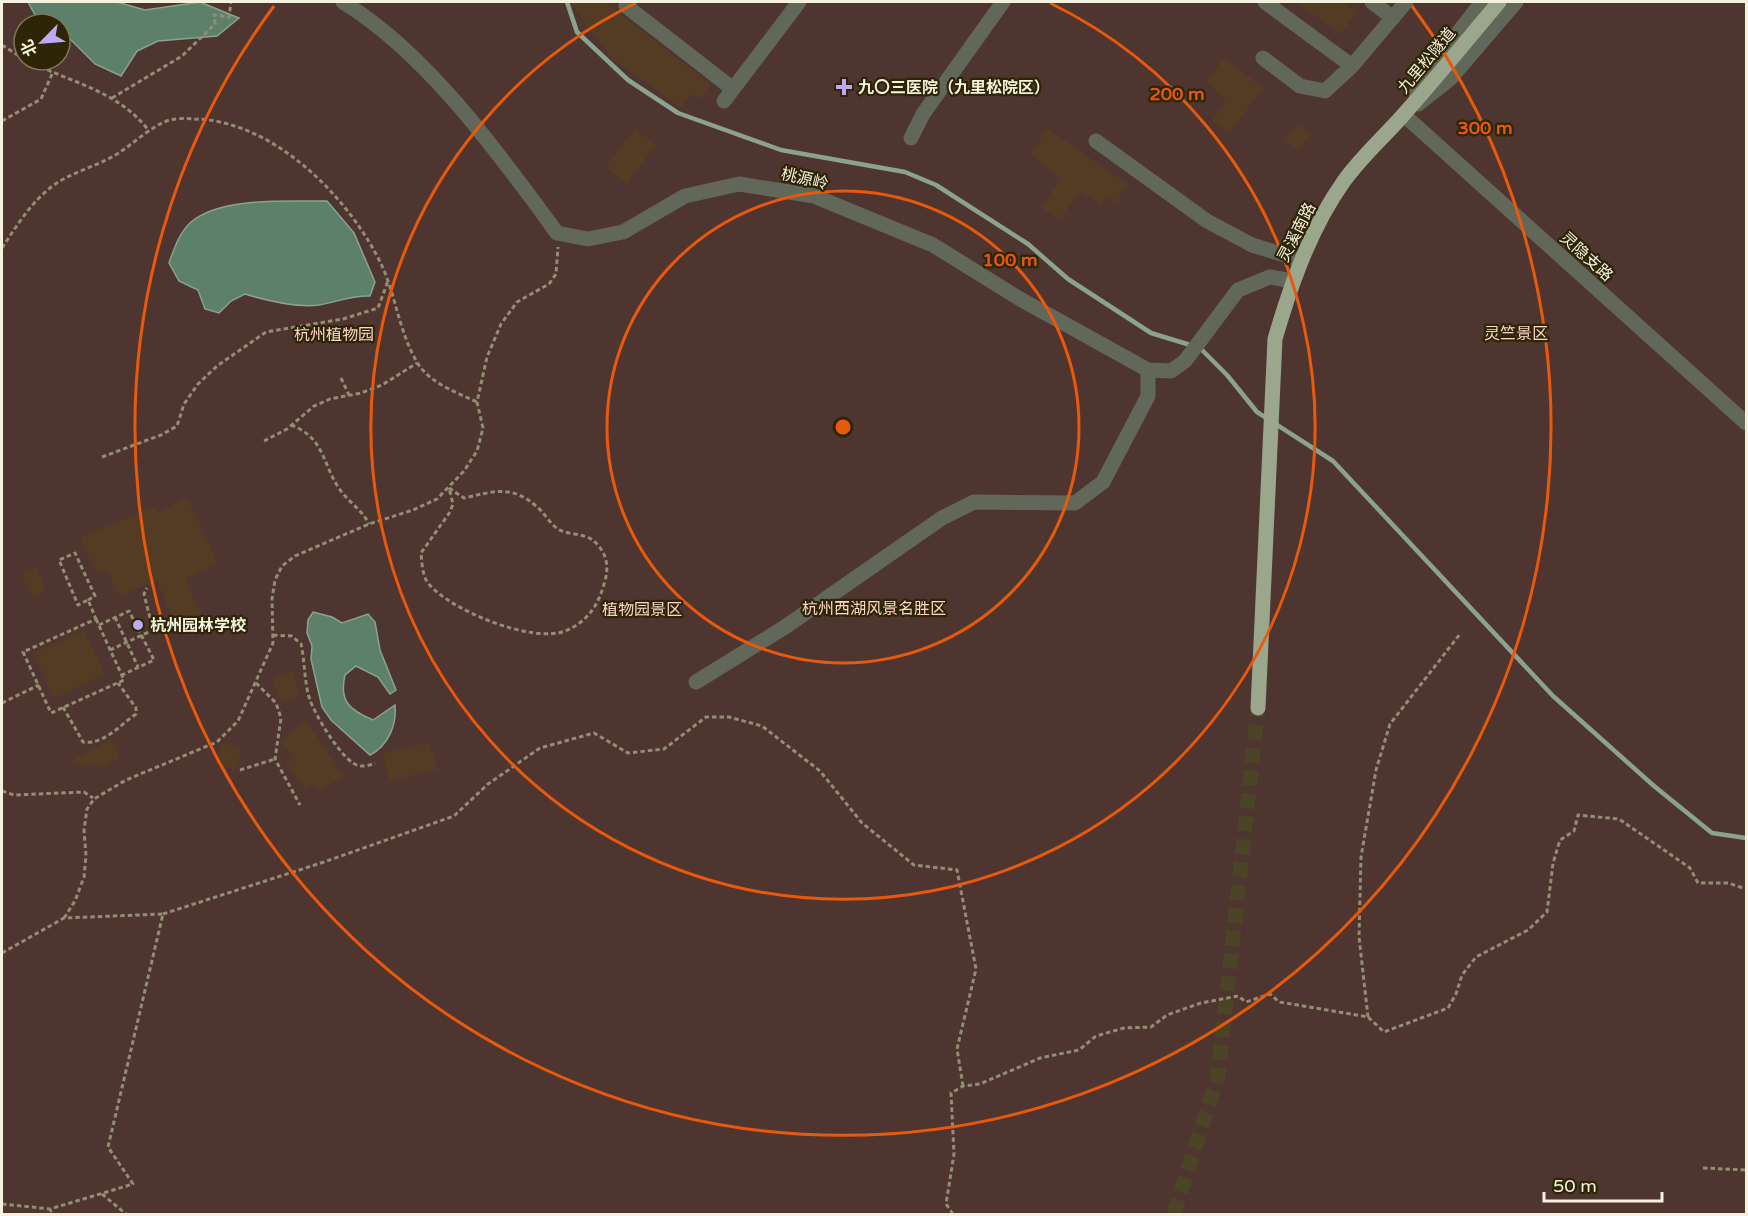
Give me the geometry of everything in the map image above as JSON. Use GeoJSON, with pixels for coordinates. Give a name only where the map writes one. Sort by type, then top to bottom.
{"type":"FeatureCollection","features":[{"type":"Feature","properties":{"kind":"main road","name":"九里松隧道"},"geometry":{"type":"LineString","coordinates":[[1404,115],[1499,2]]}},
{"type":"Feature","properties":{"kind":"main road","name":"灵溪南路"},"geometry":{"type":"LineString","coordinates":[[1258,708],[1275,339],[1292,280],[1343,183],[1362,157],[1404,115]]}},
{"type":"Feature","properties":{"kind":"street"},"geometry":{"type":"LineString","coordinates":[[343,2],[361,13],[418,63],[473,123],[556,233]]}},
{"type":"Feature","properties":{"kind":"street"},"geometry":{"type":"LineString","coordinates":[[629,2],[626,6],[729,95],[798,2]]}},
{"type":"Feature","properties":{"kind":"street"},"geometry":{"type":"LineString","coordinates":[[911,138],[923,114],[1003,2]]}},
{"type":"Feature","properties":{"kind":"street"},"geometry":{"type":"LineString","coordinates":[[1265,2],[1352,66]]}},
{"type":"Feature","properties":{"kind":"street"},"geometry":{"type":"LineString","coordinates":[[1372,2],[1393,18]]}},
{"type":"Feature","properties":{"kind":"street"},"geometry":{"type":"LineString","coordinates":[[1263,58],[1300,86],[1325,91],[1352,66],[1407,2]]}},
{"type":"Feature","properties":{"kind":"street"},"geometry":{"type":"LineString","coordinates":[[1404,115],[1439,57],[1482,2]]}},
{"type":"Feature","properties":{"kind":"street"},"geometry":{"type":"LineString","coordinates":[[1404,115],[1451,78],[1516,2]]}},
{"type":"Feature","properties":{"kind":"street","name":"灵隐支路"},"geometry":{"type":"LineString","coordinates":[[1404,115],[1746,423]]}},
{"type":"Feature","properties":{"kind":"street"},"geometry":{"type":"LineString","coordinates":[[1096,141],[1207,221],[1252,245],[1301,260]]}},
{"type":"Feature","properties":{"kind":"street","name":"桃源岭"},"geometry":{"type":"LineString","coordinates":[[556,233],[588,240],[623,232],[685,196],[739,184],[814,196],[933,245],[1020,299],[1148,370]]}},
{"type":"Feature","properties":{"kind":"street"},"geometry":{"type":"LineString","coordinates":[[696,682],[785,627],[942,518],[974,501],[1075,503],[1103,482],[1148,396],[1148,370],[1171,371],[1189,356],[1238,290],[1270,277],[1292,280]]}},
{"type":"Feature","properties":{"kind":"path"},"geometry":{"type":"LineString","coordinates":[[112,98],[182,56],[215,24],[214,15],[229,16],[231,2]]}},
{"type":"Feature","properties":{"kind":"path"},"geometry":{"type":"LineString","coordinates":[[2,120],[41,99],[53,72],[112,98],[136,113],[149,131]]}},
{"type":"Feature","properties":{"kind":"path"},"geometry":{"type":"LineString","coordinates":[[2,249],[27,211],[50,188],[120,152],[165,122],[183,118],[212,119],[234,123],[279,147],[319,179],[344,206],[369,241],[388,281],[417,363],[429,376],[445,387],[477,402]]}},
{"type":"Feature","properties":{"kind":"path"},"geometry":{"type":"LineString","coordinates":[[64,918],[75,901],[84,878],[86,856],[84,830],[87,809],[94,799],[126,780],[217,742],[238,721],[273,643],[272,599],[275,580],[282,566],[295,556],[369,524],[413,510],[437,499],[464,471],[477,451],[483,428],[477,402],[487,357],[501,324],[517,302],[549,284],[556,274],[559,262],[556,233]]}},
{"type":"Feature","properties":{"kind":"path"},"geometry":{"type":"LineString","coordinates":[[102,457],[161,435],[177,426],[184,404],[198,384],[217,366],[266,332],[343,319],[378,308],[388,281]]}},
{"type":"Feature","properties":{"kind":"path"},"geometry":{"type":"LineString","coordinates":[[264,441],[291,425],[314,406],[330,399],[382,385],[417,363]]}},
{"type":"Feature","properties":{"kind":"path"},"geometry":{"type":"LineString","coordinates":[[341,378],[349,395]]}},
{"type":"Feature","properties":{"kind":"path"},"geometry":{"type":"LineString","coordinates":[[291,425],[307,431],[327,460],[341,492],[363,512],[369,524]]}},
{"type":"Feature","properties":{"kind":"path"},"geometry":{"type":"LineString","coordinates":[[449,488],[464,498],[504,490],[536,505],[559,529],[590,538],[597,544],[608,565],[601,597],[594,610],[565,631],[539,633],[473,615],[439,594],[427,581],[421,553],[450,512],[453,504],[449,488]]}},
{"type":"Feature","properties":{"kind":"path"},"geometry":{"type":"LineString","coordinates":[[75,553],[95,596],[88,600],[78,605],[59,560],[75,553]]}},
{"type":"Feature","properties":{"kind":"path"},"geometry":{"type":"LineString","coordinates":[[110,650],[153,630],[144,594],[147,588]]}},
{"type":"Feature","properties":{"kind":"path"},"geometry":{"type":"LineString","coordinates":[[88,600],[124,680],[51,713],[23,652],[96,619]]}},
{"type":"Feature","properties":{"kind":"path"},"geometry":{"type":"LineString","coordinates":[[99,625],[129,611],[154,660],[122,675]]}},
{"type":"Feature","properties":{"kind":"path"},"geometry":{"type":"LineString","coordinates":[[115,617],[138,667]]}},
{"type":"Feature","properties":{"kind":"path"},"geometry":{"type":"LineString","coordinates":[[1368,1017],[1359,937],[1361,857],[1376,770],[1390,724],[1460,634]]}},
{"type":"Feature","properties":{"kind":"path"},"geometry":{"type":"LineString","coordinates":[[273,635],[292,636],[301,644],[309,698],[318,717],[342,752],[353,764],[366,767],[375,763]]}},
{"type":"Feature","properties":{"kind":"path"},"geometry":{"type":"LineString","coordinates":[[63,707],[83,742],[99,740],[115,732],[136,714],[136,708],[118,683]]}},
{"type":"Feature","properties":{"kind":"path"},"geometry":{"type":"LineString","coordinates":[[255,683],[276,703],[280,718],[275,759],[300,804]]}},
{"type":"Feature","properties":{"kind":"path"},"geometry":{"type":"LineString","coordinates":[[2,703],[39,685]]}},
{"type":"Feature","properties":{"kind":"path"},"geometry":{"type":"LineString","coordinates":[[2,953],[64,918],[163,914],[324,862],[454,816],[488,784],[540,748],[594,733],[628,753],[664,749],[706,717],[729,717],[762,726],[820,771],[862,823],[914,865],[957,870],[976,969],[957,1049],[963,1086]]}},
{"type":"Feature","properties":{"kind":"path"},"geometry":{"type":"LineString","coordinates":[[240,770],[275,759]]}},
{"type":"Feature","properties":{"kind":"path"},"geometry":{"type":"LineString","coordinates":[[2,790],[14,795],[84,792],[94,799]]}},
{"type":"Feature","properties":{"kind":"path"},"geometry":{"type":"LineString","coordinates":[[953,1215],[946,1204],[954,1154],[951,1093],[963,1086],[980,1084],[1040,1058],[1079,1050],[1096,1036],[1124,1028],[1151,1027],[1167,1015],[1238,996],[1246,1002],[1270,994],[1279,1002],[1368,1017],[1384,1032],[1448,1008],[1456,994],[1462,975],[1476,957],[1528,930],[1546,912],[1553,863],[1560,840],[1574,831],[1578,815],[1619,819],[1690,868],[1698,883],[1728,883],[1746,889]]}},
{"type":"Feature","properties":{"kind":"path"},"geometry":{"type":"LineString","coordinates":[[2,1204],[7,1202],[51,1209],[134,1184],[108,1147],[163,914]]}},
{"type":"Feature","properties":{"kind":"path"},"geometry":{"type":"LineString","coordinates":[[1703,1168],[1746,1170]]}},
{"type":"Feature","properties":{"kind":"path"},"geometry":{"type":"LineString","coordinates":[[102,1194],[126,1215]]}},
{"type":"Feature","properties":{"kind":"path"},"geometry":{"type":"LineString","coordinates":[[51,1209],[52,1215]]}},
{"type":"Feature","properties":{"kind":"green space","name":"植物园景区"},"geometry":{"type":"Polygon","coordinates":[[[2,2],[1746,2],[1746,1214],[2,1214],[2,2]]]}},
{"type":"Feature","properties":{"kind":"shaded area"},"geometry":{"type":"Polygon","coordinates":[[[28,2],[117,2],[145,10],[200,2],[239,18],[217,36],[158,41],[137,51],[121,76],[95,64],[72,41],[72,12],[33,12],[28,2]]]}},
{"type":"Feature","properties":{"kind":"shaded area"},"geometry":{"type":"Polygon","coordinates":[[[327,201],[354,233],[375,282],[370,296],[301,306],[245,294],[231,301],[219,313],[205,309],[198,290],[179,281],[169,263],[183,231],[191,222],[204,214],[237,204],[327,201]]]}},
{"type":"Feature","properties":{"kind":"shaded area"},"geometry":{"type":"Polygon","coordinates":[[[313,612],[332,617],[342,623],[368,614],[375,622],[380,650],[396,690],[390,694],[378,677],[356,666],[345,675],[343,684],[343,692],[348,704],[373,720],[395,705],[390,734],[382,746],[370,755],[331,720],[322,707],[311,659],[312,646],[307,633],[308,620],[313,612]]]}},
{"type":"Feature","properties":{"kind":"building"},"geometry":{"type":"Polygon","coordinates":[[[570,2],[605,2],[711,84],[700,99],[692,94],[681,108],[611,58],[570,2]]]}},
{"type":"Feature","properties":{"kind":"building"},"geometry":{"type":"Polygon","coordinates":[[[1295,2],[1342,2],[1357,12],[1341,34],[1295,2]]]}},
{"type":"Feature","properties":{"kind":"building"},"geometry":{"type":"Polygon","coordinates":[[[1224,58],[1264,88],[1229,133],[1212,120],[1226,101],[1206,82],[1224,58]]]}},
{"type":"Feature","properties":{"kind":"building"},"geometry":{"type":"Polygon","coordinates":[[[1299,124],[1311,134],[1298,150],[1284,139],[1299,124]]]}},
{"type":"Feature","properties":{"kind":"building"},"geometry":{"type":"Polygon","coordinates":[[[635,128],[656,145],[627,184],[605,167],[635,128]]]}},
{"type":"Feature","properties":{"kind":"building"},"geometry":{"type":"Polygon","coordinates":[[[1047,128],[1128,184],[1115,204],[1106,197],[1101,205],[1080,192],[1059,220],[1041,207],[1061,178],[1030,155],[1047,128]]]}},
{"type":"Feature","properties":{"kind":"building"},"geometry":{"type":"Polygon","coordinates":[[[187,497],[218,563],[185,579],[204,620],[178,633],[157,580],[119,596],[106,569],[96,573],[80,538],[154,506],[157,513],[187,497]]]}},
{"type":"Feature","properties":{"kind":"building"},"geometry":{"type":"Polygon","coordinates":[[[36,566],[46,591],[32,597],[21,573],[36,566]]]}},
{"type":"Feature","properties":{"kind":"building"},"geometry":{"type":"Polygon","coordinates":[[[84,630],[105,674],[54,699],[33,653],[84,630]]]}},
{"type":"Feature","properties":{"kind":"building"},"geometry":{"type":"Polygon","coordinates":[[[293,670],[300,695],[280,703],[273,677],[293,670]]]}},
{"type":"Feature","properties":{"kind":"building"},"geometry":{"type":"Polygon","coordinates":[[[305,719],[344,776],[320,791],[313,784],[305,789],[286,764],[294,758],[281,741],[305,719]]]}},
{"type":"Feature","properties":{"kind":"building"},"geometry":{"type":"Polygon","coordinates":[[[111,739],[120,759],[101,768],[90,764],[88,768],[71,761],[111,739]]]}},
{"type":"Feature","properties":{"kind":"building"},"geometry":{"type":"Polygon","coordinates":[[[222,742],[242,749],[235,770],[216,764],[222,742]]]}},
{"type":"Feature","properties":{"kind":"building"},"geometry":{"type":"Polygon","coordinates":[[[429,742],[438,769],[390,781],[382,754],[429,742]]]}},
{"type":"Feature","properties":{"kind":"waterway"},"geometry":{"type":"LineString","coordinates":[[567,2],[577,32],[628,80],[678,113],[781,150],[905,172],[936,185],[1028,244],[1068,279],[1151,333],[1200,348],[1227,375],[1257,412],[1333,461],[1553,696],[1654,786],[1712,833],[1746,838]]}},
{"type":"Feature","properties":{"kind":"tunnel"},"geometry":{"type":"LineString","coordinates":[[1174,1214],[1218,1075],[1258,708]]}},
{"type":"Feature","properties":{"kind":"place","name":"九〇三医院（九里松院区）"},"geometry":{"type":"Point","coordinates":[844,87]}},
{"type":"Feature","properties":{"kind":"place","name":"杭州园林学校"},"geometry":{"type":"Point","coordinates":[138,625]}},
{"type":"Feature","properties":{"kind":"park label","name":"灵竺景区"},"geometry":{"type":"Point","coordinates":[1516,333]}},
{"type":"Feature","properties":{"kind":"park label","name":"杭州植物园"},"geometry":{"type":"Point","coordinates":[334,334]}},
{"type":"Feature","properties":{"kind":"park label","name":"杭州西湖风景名胜区"},"geometry":{"type":"Point","coordinates":[874,608]}}]}
